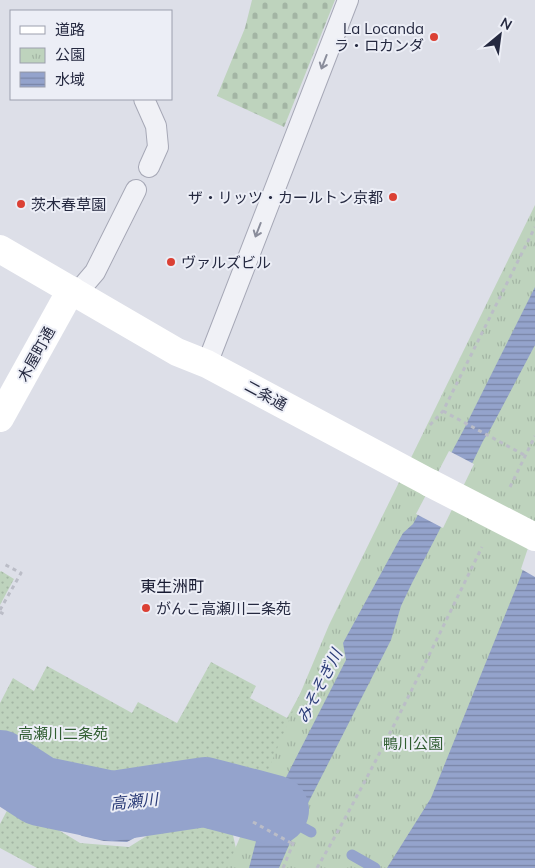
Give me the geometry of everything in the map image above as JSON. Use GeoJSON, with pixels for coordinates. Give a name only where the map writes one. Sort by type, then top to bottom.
{"type":"FeatureCollection","features":[{"type":"Feature","properties":{"kind":"street","name":"二条通"},"geometry":{"type":"LineString","coordinates":[[0,248],[177,352],[206,364],[535,538]]}},
{"type":"Feature","properties":{"kind":"street","name":"木屋町通"},"geometry":{"type":"LineString","coordinates":[[0,418],[74,292]]}},
{"type":"Feature","properties":{"kind":"lane"},"geometry":{"type":"LineString","coordinates":[[206,364],[348,0]]}},
{"type":"Feature","properties":{"kind":"lane"},"geometry":{"type":"LineString","coordinates":[[144,100],[156,126],[158,147],[149,168]]}},
{"type":"Feature","properties":{"kind":"lane"},"geometry":{"type":"LineString","coordinates":[[74,292],[95,272],[136,190]]}},
{"type":"Feature","properties":{"kind":"path"},"geometry":{"type":"LineString","coordinates":[[430,425],[443,411],[535,227]]}},
{"type":"Feature","properties":{"kind":"path"},"geometry":{"type":"LineString","coordinates":[[443,411],[526,456]]}},
{"type":"Feature","properties":{"kind":"path"},"geometry":{"type":"LineString","coordinates":[[509,491],[535,436]]}},
{"type":"Feature","properties":{"kind":"path"},"geometry":{"type":"LineString","coordinates":[[317,868],[415,684],[483,543]]}},
{"type":"Feature","properties":{"kind":"path"},"geometry":{"type":"LineString","coordinates":[[2,563],[20,573],[0,611],[5,615]]}},
{"type":"Feature","properties":{"kind":"path"},"geometry":{"type":"LineString","coordinates":[[253,822],[291,844]]}},
{"type":"Feature","properties":{"kind":"path"},"geometry":{"type":"LineString","coordinates":[[283,868],[291,844],[295,840]]}},
{"type":"Feature","properties":{"kind":"green space"},"geometry":{"type":"Polygon","coordinates":[[[252,0],[335,0],[284,127],[217,96],[245,28],[252,0]]]}},
{"type":"Feature","properties":{"kind":"green space","name":"鴨川公園"},"geometry":{"type":"Polygon","coordinates":[[[535,205],[535,868],[227,868],[329,625],[535,205]]]}},
{"type":"Feature","properties":{"kind":"green space"},"geometry":{"type":"Polygon","coordinates":[[[0,572],[14,579],[0,605],[0,572]]]}},
{"type":"Feature","properties":{"kind":"green space","name":"高瀬川二条苑"},"geometry":{"type":"Polygon","coordinates":[[[320,657],[272,790],[258,788],[253,796],[217,784],[177,790],[167,780],[134,777],[89,787],[45,785],[0,756],[0,703],[13,678],[34,691],[47,666],[132,713],[138,702],[177,723],[211,662],[256,686],[250,698],[287,718],[320,657]]]}},
{"type":"Feature","properties":{"kind":"green space","name":"高瀬川二条苑"},"geometry":{"type":"Polygon","coordinates":[[[0,772],[33,793],[37,817],[80,843],[129,847],[161,827],[176,805],[206,800],[247,810],[233,835],[237,853],[230,868],[37,868],[0,848],[0,824],[13,799],[0,792],[0,772]]]}},
{"type":"Feature","properties":{"kind":"water"},"geometry":{"type":"Polygon","coordinates":[[[535,287],[535,345],[483,441],[412,583],[401,606],[391,640],[303,813],[279,868],[249,868],[260,826],[255,817],[258,803],[263,793],[277,795],[346,660],[343,643],[403,533],[413,524],[463,431],[535,287]]]}},
{"type":"Feature","properties":{"kind":"water"},"geometry":{"type":"Polygon","coordinates":[[[535,534],[535,868],[387,868],[431,798],[520,578],[535,534]]]}},
{"type":"Feature","properties":{"kind":"water"},"geometry":{"type":"Polygon","coordinates":[[[134,784],[163,785],[173,799],[165,813],[144,833],[127,842],[104,841],[82,836],[42,812],[38,803],[40,791],[88,793],[134,784]]]}},
{"type":"Feature","properties":{"kind":"pier"},"geometry":{"type":"Polygon","coordinates":[[[449,451],[474,464],[443,528],[416,514],[449,451]]]}},
{"type":"Feature","properties":{"kind":"pier"},"geometry":{"type":"Polygon","coordinates":[[[535,531],[535,577],[521,569],[535,531]]]}},
{"type":"Feature","properties":{"kind":"waterway","name":"高瀬川"},"geometry":{"type":"LineString","coordinates":[[0,765],[40,791],[112,806],[205,792],[274,810]]}},
{"type":"Feature","properties":{"kind":"waterway"},"geometry":{"type":"LineString","coordinates":[[300,826],[311,832]]}},
{"type":"Feature","properties":{"kind":"waterway"},"geometry":{"type":"LineString","coordinates":[[352,855],[375,868]]}},
{"type":"Feature","properties":{"kind":"place","name":"La Locanda ラ・ロカンダ"},"geometry":{"type":"Point","coordinates":[434,37]}},
{"type":"Feature","properties":{"kind":"place","name":"ザ・リッツ・カールトン京都"},"geometry":{"type":"Point","coordinates":[393,197]}},
{"type":"Feature","properties":{"kind":"place","name":"茨木春草園"},"geometry":{"type":"Point","coordinates":[21,204]}},
{"type":"Feature","properties":{"kind":"place","name":"ヴァルズビル"},"geometry":{"type":"Point","coordinates":[171,262]}},
{"type":"Feature","properties":{"kind":"place","name":"がんこ高瀬川二条苑"},"geometry":{"type":"Point","coordinates":[146,608]}},
{"type":"Feature","properties":{"kind":"district","name":"東生洲町"},"geometry":{"type":"Point","coordinates":[172,586]}},
{"type":"Feature","properties":{"kind":"water label","name":"みそそぎ川"},"geometry":{"type":"Point","coordinates":[319,686]}}]}
